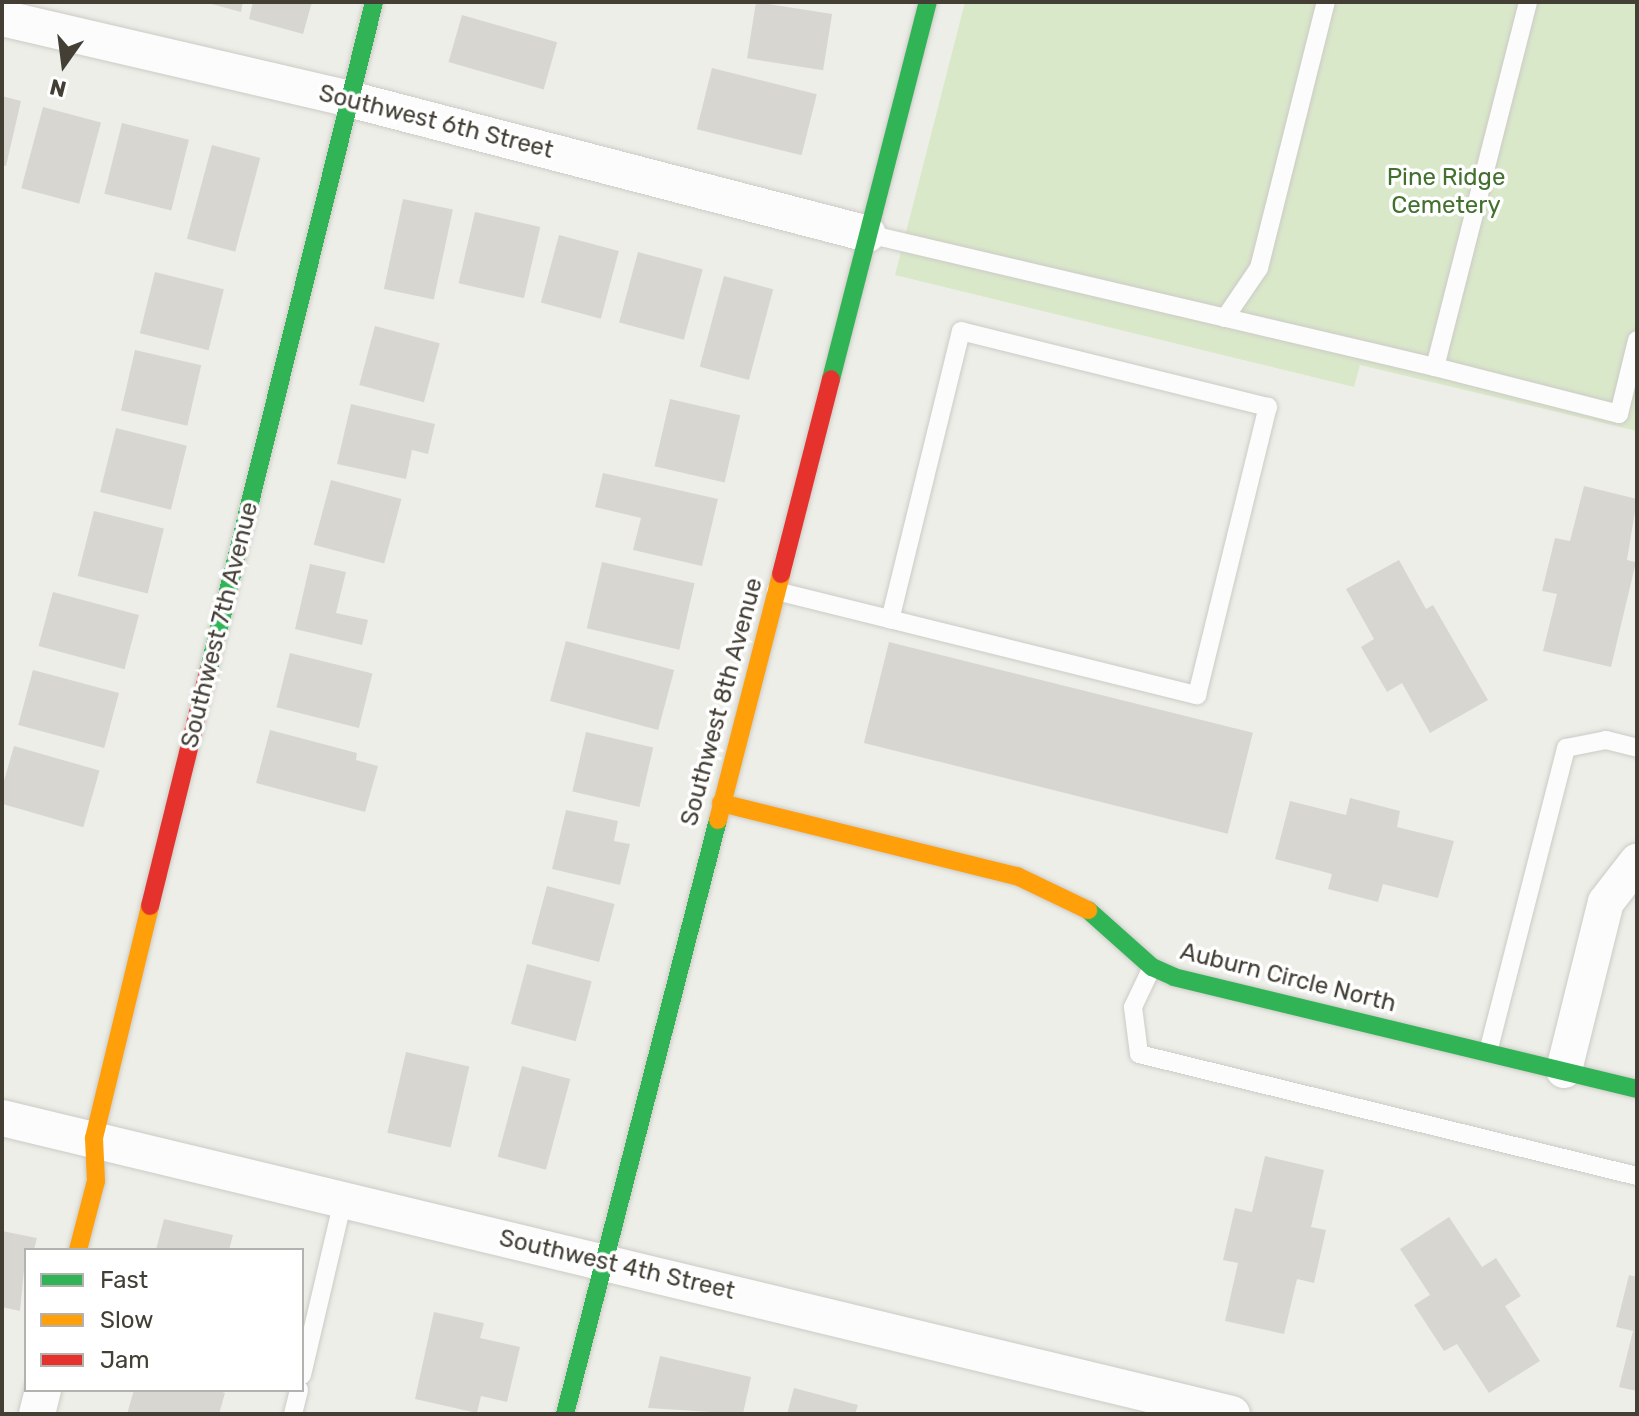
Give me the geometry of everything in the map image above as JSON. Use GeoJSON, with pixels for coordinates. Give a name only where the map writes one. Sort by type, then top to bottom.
{"type":"FeatureCollection","features":[{"type":"Feature","properties":{"kind":"street","name":"Southwest 7th Avenue"},"geometry":{"type":"LineString","coordinates":[[79,1248],[96,1181],[94,1138],[374,2]]}},
{"type":"Feature","properties":{"kind":"street","name":"Southwest 8th Avenue"},"geometry":{"type":"LineString","coordinates":[[565,1414],[599,1265],[928,2]]}},
{"type":"Feature","properties":{"kind":"street","name":"Southwest 6th Street"},"geometry":{"type":"LineString","coordinates":[[2,18],[349,99],[868,234]]}},
{"type":"Feature","properties":{"kind":"street","name":"Auburn Circle North"},"geometry":{"type":"LineString","coordinates":[[721,803],[1017,876],[1094,913],[1152,967],[1637,1089]]}},
{"type":"Feature","properties":{"kind":"street"},"geometry":{"type":"LineString","coordinates":[[1564,1070],[1606,902],[1637,862]]}},
{"type":"Feature","properties":{"kind":"street","name":"Southwest 4th Street"},"geometry":{"type":"LineString","coordinates":[[2,1118],[94,1138],[599,1265],[637,1267],[1232,1414]]}},
{"type":"Feature","properties":{"kind":"street"},"geometry":{"type":"LineString","coordinates":[[37,1414],[42,1392]]}},
{"type":"Feature","properties":{"kind":"lane"},"geometry":{"type":"LineString","coordinates":[[1225,318],[1259,268],[1326,2]]}},
{"type":"Feature","properties":{"kind":"lane"},"geometry":{"type":"LineString","coordinates":[[1435,367],[1528,2]]}},
{"type":"Feature","properties":{"kind":"lane"},"geometry":{"type":"LineString","coordinates":[[868,234],[1435,367],[1619,414],[1637,340]]}},
{"type":"Feature","properties":{"kind":"lane"},"geometry":{"type":"LineString","coordinates":[[776,591],[1197,695],[1268,407],[961,331],[890,619]]}},
{"type":"Feature","properties":{"kind":"lane"},"geometry":{"type":"LineString","coordinates":[[1488,1052],[1566,748],[1606,740],[1637,748]]}},
{"type":"Feature","properties":{"kind":"lane"},"geometry":{"type":"LineString","coordinates":[[1152,967],[1133,1007],[1139,1054],[1637,1176]]}},
{"type":"Feature","properties":{"kind":"lane"},"geometry":{"type":"LineString","coordinates":[[304,1366],[343,1200]]}},
{"type":"Feature","properties":{"kind":"lane"},"geometry":{"type":"LineString","coordinates":[[293,1414],[298,1392]]}},
{"type":"Feature","properties":{"kind":"green space","name":"Pine Ridge Cemetery"},"geometry":{"type":"Polygon","coordinates":[[[965,2],[1637,2],[1637,431],[1360,365],[1354,387],[895,275],[965,2]]]}},
{"type":"Feature","properties":{"kind":"building"},"geometry":{"type":"Polygon","coordinates":[[[204,2],[243,2],[241,12],[204,2]]]}},
{"type":"Feature","properties":{"kind":"building"},"geometry":{"type":"Polygon","coordinates":[[[253,2],[312,2],[303,34],[249,19],[253,2]]]}},
{"type":"Feature","properties":{"kind":"building"},"geometry":{"type":"Polygon","coordinates":[[[756,2],[832,14],[823,70],[747,58],[756,2]]]}},
{"type":"Feature","properties":{"kind":"building"},"geometry":{"type":"Polygon","coordinates":[[[462,15],[557,42],[544,89],[448,62],[462,15]]]}},
{"type":"Feature","properties":{"kind":"building"},"geometry":{"type":"Polygon","coordinates":[[[712,68],[817,94],[802,155],[697,129],[712,68]]]}},
{"type":"Feature","properties":{"kind":"building"},"geometry":{"type":"Polygon","coordinates":[[[2,96],[21,101],[6,166],[2,165],[2,96]]]}},
{"type":"Feature","properties":{"kind":"building"},"geometry":{"type":"Polygon","coordinates":[[[43,107],[101,123],[79,204],[21,188],[43,107]]]}},
{"type":"Feature","properties":{"kind":"building"},"geometry":{"type":"Polygon","coordinates":[[[122,123],[189,140],[171,211],[104,194],[122,123]]]}},
{"type":"Feature","properties":{"kind":"building"},"geometry":{"type":"Polygon","coordinates":[[[212,145],[260,158],[235,252],[187,239],[212,145]]]}},
{"type":"Feature","properties":{"kind":"building"},"geometry":{"type":"Polygon","coordinates":[[[403,199],[453,210],[434,300],[384,289],[403,199]]]}},
{"type":"Feature","properties":{"kind":"building"},"geometry":{"type":"Polygon","coordinates":[[[475,212],[540,227],[524,298],[459,283],[475,212]]]}},
{"type":"Feature","properties":{"kind":"building"},"geometry":{"type":"Polygon","coordinates":[[[559,235],[619,251],[601,319],[541,303],[559,235]]]}},
{"type":"Feature","properties":{"kind":"building"},"geometry":{"type":"Polygon","coordinates":[[[638,252],[703,269],[684,340],[619,323],[638,252]]]}},
{"type":"Feature","properties":{"kind":"building"},"geometry":{"type":"Polygon","coordinates":[[[155,272],[224,289],[209,350],[140,333],[155,272]]]}},
{"type":"Feature","properties":{"kind":"building"},"geometry":{"type":"Polygon","coordinates":[[[724,276],[773,289],[749,380],[700,367],[724,276]]]}},
{"type":"Feature","properties":{"kind":"building"},"geometry":{"type":"Polygon","coordinates":[[[375,326],[440,343],[424,402],[359,385],[375,326]]]}},
{"type":"Feature","properties":{"kind":"building"},"geometry":{"type":"Polygon","coordinates":[[[135,350],[201,365],[187,426],[121,410],[135,350]]]}},
{"type":"Feature","properties":{"kind":"building"},"geometry":{"type":"Polygon","coordinates":[[[670,399],[740,415],[725,482],[654,466],[670,399]]]}},
{"type":"Feature","properties":{"kind":"building"},"geometry":{"type":"Polygon","coordinates":[[[351,404],[435,424],[428,454],[412,450],[406,479],[337,464],[351,404]]]}},
{"type":"Feature","properties":{"kind":"building"},"geometry":{"type":"Polygon","coordinates":[[[116,428],[187,446],[171,510],[100,492],[116,428]]]}},
{"type":"Feature","properties":{"kind":"building"},"geometry":{"type":"Polygon","coordinates":[[[603,473],[718,499],[702,566],[633,550],[641,518],[595,507],[603,473]]]}},
{"type":"Feature","properties":{"kind":"building"},"geometry":{"type":"Polygon","coordinates":[[[331,480],[402,499],[384,564],[314,545],[331,480]]]}},
{"type":"Feature","properties":{"kind":"building"},"geometry":{"type":"Polygon","coordinates":[[[1584,486],[1637,499],[1627,560],[1636,562],[1611,667],[1543,651],[1557,594],[1542,591],[1555,538],[1570,541],[1584,486]]]}},
{"type":"Feature","properties":{"kind":"building"},"geometry":{"type":"Polygon","coordinates":[[[94,511],[164,528],[148,593],[78,576],[94,511]]]}},
{"type":"Feature","properties":{"kind":"building"},"geometry":{"type":"Polygon","coordinates":[[[1399,560],[1426,609],[1433,605],[1488,700],[1430,733],[1402,683],[1387,692],[1361,647],[1374,639],[1346,589],[1399,560]]]}},
{"type":"Feature","properties":{"kind":"building"},"geometry":{"type":"Polygon","coordinates":[[[602,562],[695,583],[679,650],[587,628],[602,562]]]}},
{"type":"Feature","properties":{"kind":"building"},"geometry":{"type":"Polygon","coordinates":[[[310,564],[346,572],[336,613],[368,620],[362,645],[295,629],[310,564]]]}},
{"type":"Feature","properties":{"kind":"building"},"geometry":{"type":"Polygon","coordinates":[[[53,592],[139,615],[124,669],[39,646],[53,592]]]}},
{"type":"Feature","properties":{"kind":"building"},"geometry":{"type":"Polygon","coordinates":[[[566,641],[674,670],[658,730],[550,701],[566,641]]]}},
{"type":"Feature","properties":{"kind":"building"},"geometry":{"type":"Polygon","coordinates":[[[889,642],[1253,733],[1228,834],[864,743],[889,642]]]}},
{"type":"Feature","properties":{"kind":"building"},"geometry":{"type":"Polygon","coordinates":[[[290,653],[372,674],[359,728],[276,707],[290,653]]]}},
{"type":"Feature","properties":{"kind":"building"},"geometry":{"type":"Polygon","coordinates":[[[33,670],[119,693],[104,748],[18,725],[33,670]]]}},
{"type":"Feature","properties":{"kind":"building"},"geometry":{"type":"Polygon","coordinates":[[[270,730],[357,753],[356,760],[378,766],[365,812],[256,783],[270,730]]]}},
{"type":"Feature","properties":{"kind":"building"},"geometry":{"type":"Polygon","coordinates":[[[586,732],[653,748],[640,807],[572,791],[586,732]]]}},
{"type":"Feature","properties":{"kind":"building"},"geometry":{"type":"Polygon","coordinates":[[[14,746],[100,771],[83,827],[2,804],[2,788],[14,746]]]}},
{"type":"Feature","properties":{"kind":"building"},"geometry":{"type":"Polygon","coordinates":[[[1350,798],[1400,811],[1397,827],[1454,841],[1438,898],[1383,884],[1378,902],[1328,889],[1332,874],[1275,859],[1290,801],[1346,815],[1350,798]]]}},
{"type":"Feature","properties":{"kind":"building"},"geometry":{"type":"Polygon","coordinates":[[[566,810],[618,821],[614,841],[630,844],[620,885],[552,869],[566,810]]]}},
{"type":"Feature","properties":{"kind":"building"},"geometry":{"type":"Polygon","coordinates":[[[547,886],[615,904],[599,962],[531,944],[547,886]]]}},
{"type":"Feature","properties":{"kind":"building"},"geometry":{"type":"Polygon","coordinates":[[[527,964],[592,981],[576,1041],[511,1024],[527,964]]]}},
{"type":"Feature","properties":{"kind":"building"},"geometry":{"type":"Polygon","coordinates":[[[406,1052],[469,1067],[451,1147],[387,1133],[406,1052]]]}},
{"type":"Feature","properties":{"kind":"building"},"geometry":{"type":"Polygon","coordinates":[[[522,1066],[570,1079],[546,1170],[498,1157],[522,1066]]]}},
{"type":"Feature","properties":{"kind":"building"},"geometry":{"type":"Polygon","coordinates":[[[1265,1156],[1324,1170],[1311,1227],[1326,1230],[1314,1283],[1297,1279],[1284,1334],[1225,1321],[1238,1263],[1223,1260],[1235,1208],[1252,1212],[1265,1156]]]}},
{"type":"Feature","properties":{"kind":"building"},"geometry":{"type":"Polygon","coordinates":[[[1449,1217],[1482,1267],[1496,1258],[1521,1296],[1505,1306],[1540,1361],[1489,1393],[1457,1344],[1444,1351],[1414,1305],[1430,1295],[1400,1249],[1449,1217]]]}},
{"type":"Feature","properties":{"kind":"building"},"geometry":{"type":"Polygon","coordinates":[[[164,1219],[233,1235],[230,1248],[157,1248],[164,1219]]]}},
{"type":"Feature","properties":{"kind":"building"},"geometry":{"type":"Polygon","coordinates":[[[2,1231],[37,1238],[34,1248],[24,1248],[20,1311],[2,1307],[2,1231]]]}},
{"type":"Feature","properties":{"kind":"building"},"geometry":{"type":"Polygon","coordinates":[[[1629,1275],[1637,1277],[1637,1391],[1619,1387],[1633,1331],[1616,1327],[1629,1275]]]}},
{"type":"Feature","properties":{"kind":"building"},"geometry":{"type":"Polygon","coordinates":[[[434,1312],[484,1323],[480,1338],[520,1347],[507,1402],[481,1396],[477,1413],[415,1399],[434,1312]]]}},
{"type":"Feature","properties":{"kind":"building"},"geometry":{"type":"Polygon","coordinates":[[[660,1356],[751,1377],[743,1414],[648,1408],[660,1356]]]}},
{"type":"Feature","properties":{"kind":"building"},"geometry":{"type":"Polygon","coordinates":[[[794,1388],[858,1405],[855,1414],[787,1414],[794,1388]]]}},
{"type":"Feature","properties":{"kind":"building"},"geometry":{"type":"Polygon","coordinates":[[[133,1392],[225,1393],[219,1414],[127,1414],[133,1392]]]}},
{"type":"Feature","properties":{"kind":"traffic: fast"},"geometry":{"type":"LineString","coordinates":[[208,672],[374,2]]}},
{"type":"Feature","properties":{"kind":"traffic: fast"},"geometry":{"type":"LineString","coordinates":[[831,379],[928,2]]}},
{"type":"Feature","properties":{"kind":"traffic: fast"},"geometry":{"type":"LineString","coordinates":[[565,1414],[718,820]]}},
{"type":"Feature","properties":{"kind":"traffic: fast"},"geometry":{"type":"LineString","coordinates":[[1088,910],[1152,967],[1174,977],[1637,1089]]}},
{"type":"Feature","properties":{"kind":"traffic: slow"},"geometry":{"type":"LineString","coordinates":[[718,820],[781,574]]}},
{"type":"Feature","properties":{"kind":"traffic: slow"},"geometry":{"type":"LineString","coordinates":[[721,803],[1017,876],[1088,910]]}},
{"type":"Feature","properties":{"kind":"traffic: slow"},"geometry":{"type":"LineString","coordinates":[[79,1248],[96,1181],[94,1138],[150,906]]}},
{"type":"Feature","properties":{"kind":"traffic: jam"},"geometry":{"type":"LineString","coordinates":[[781,574],[831,379]]}},
{"type":"Feature","properties":{"kind":"traffic: jam"},"geometry":{"type":"LineString","coordinates":[[150,906],[208,672]]}}]}
